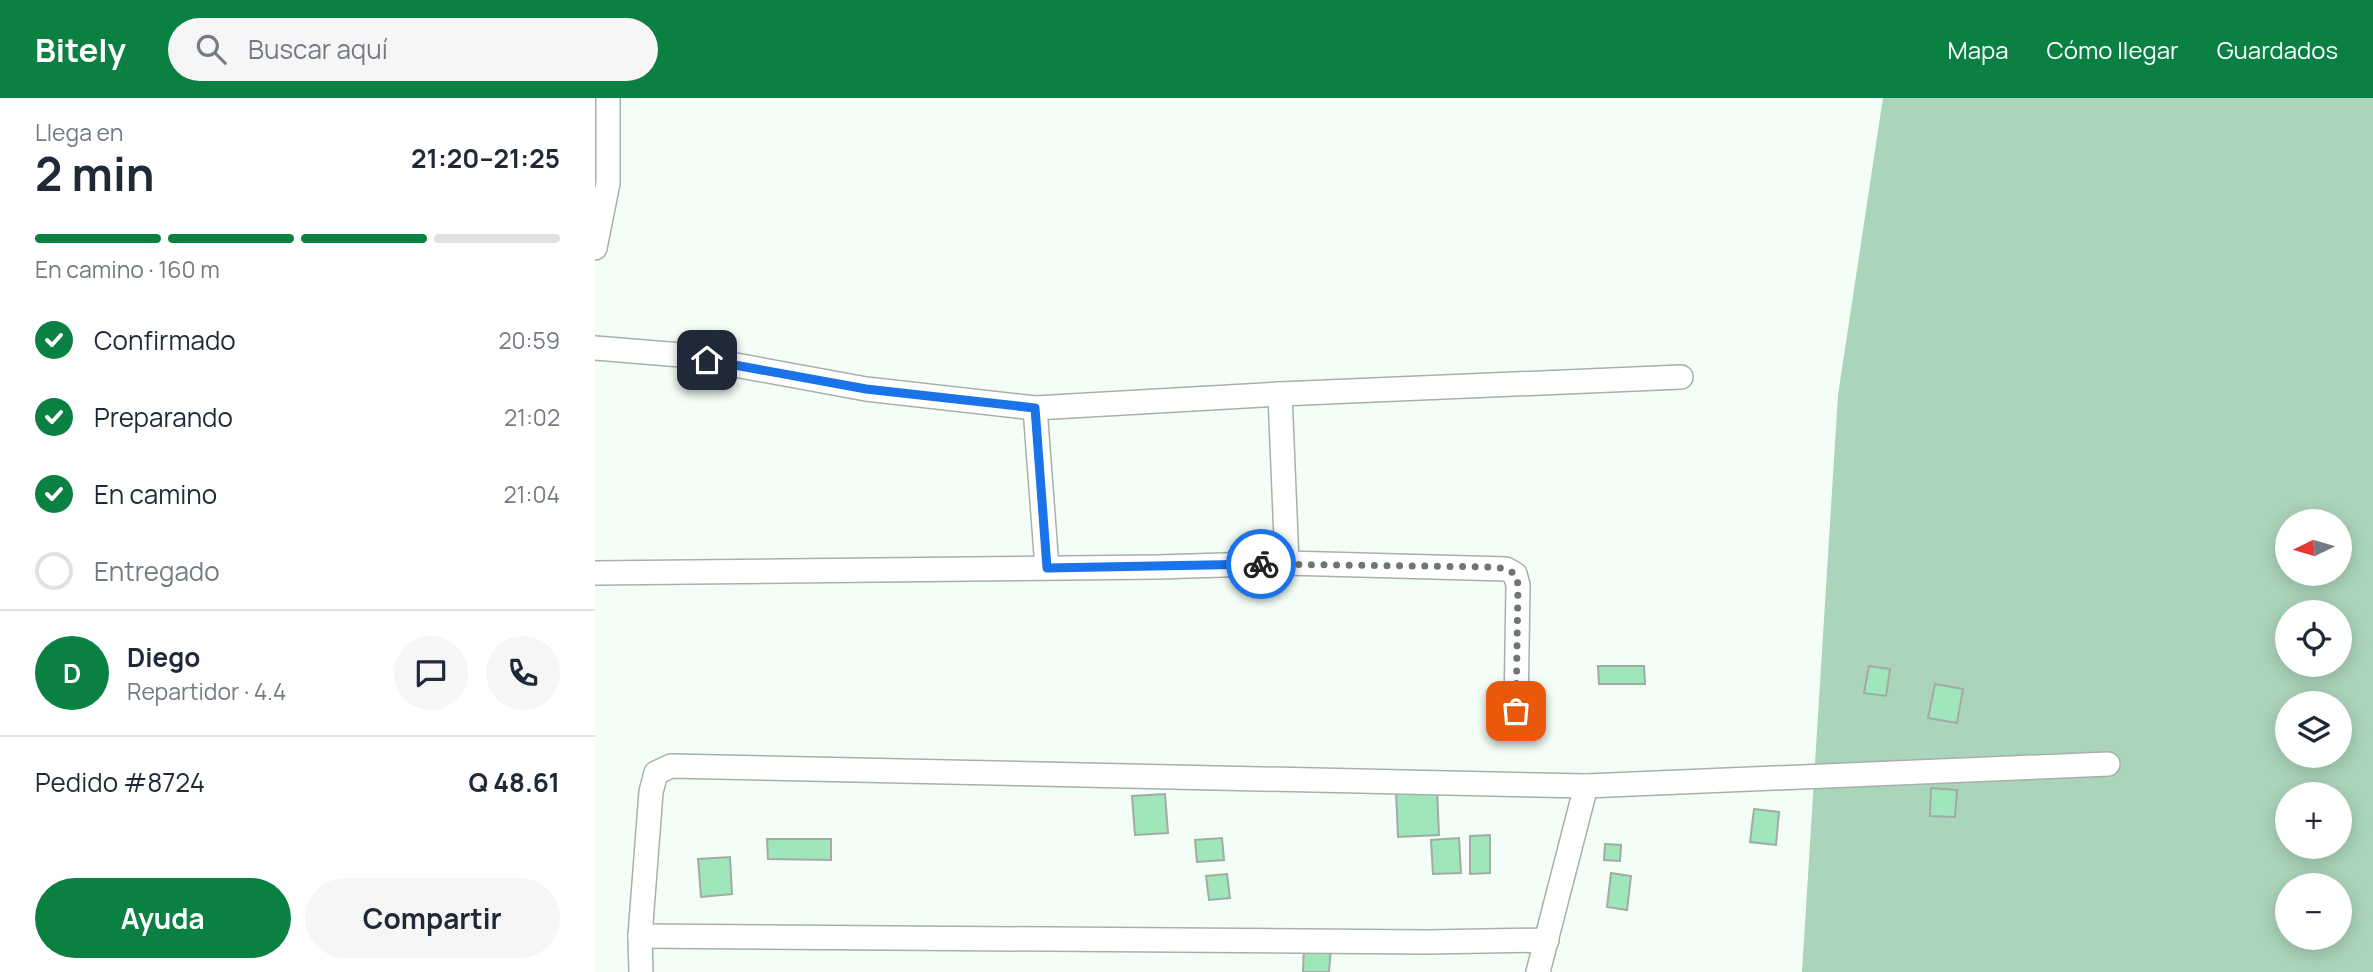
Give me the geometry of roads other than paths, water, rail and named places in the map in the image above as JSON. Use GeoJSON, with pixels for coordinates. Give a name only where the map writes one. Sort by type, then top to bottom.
{"type":"FeatureCollection","features":[{"type":"Feature","properties":{"kind":"street"},"geometry":{"type":"LineString","coordinates":[[595,248],[608,183],[608,98]]}},
{"type":"Feature","properties":{"kind":"street"},"geometry":{"type":"LineString","coordinates":[[595,348],[681,355],[866,389],[1035,408],[1280,394],[1681,377]]}},
{"type":"Feature","properties":{"kind":"street"},"geometry":{"type":"LineString","coordinates":[[1280,394],[1287,564]]}},
{"type":"Feature","properties":{"kind":"street"},"geometry":{"type":"LineString","coordinates":[[1035,408],[1047,568]]}},
{"type":"Feature","properties":{"kind":"street"},"geometry":{"type":"LineString","coordinates":[[595,573],[1287,564],[1493,567],[1515,574],[1518,584],[1516,711]]}},
{"type":"Feature","properties":{"kind":"street"},"geometry":{"type":"LineString","coordinates":[[641,972],[640,936],[651,792],[656,773],[671,766],[1586,786],[2108,764]]}},
{"type":"Feature","properties":{"kind":"street"},"geometry":{"type":"LineString","coordinates":[[1538,972],[1586,786]]}},
{"type":"Feature","properties":{"kind":"street"},"geometry":{"type":"LineString","coordinates":[[640,936],[1413,942],[1547,940]]}}]}
